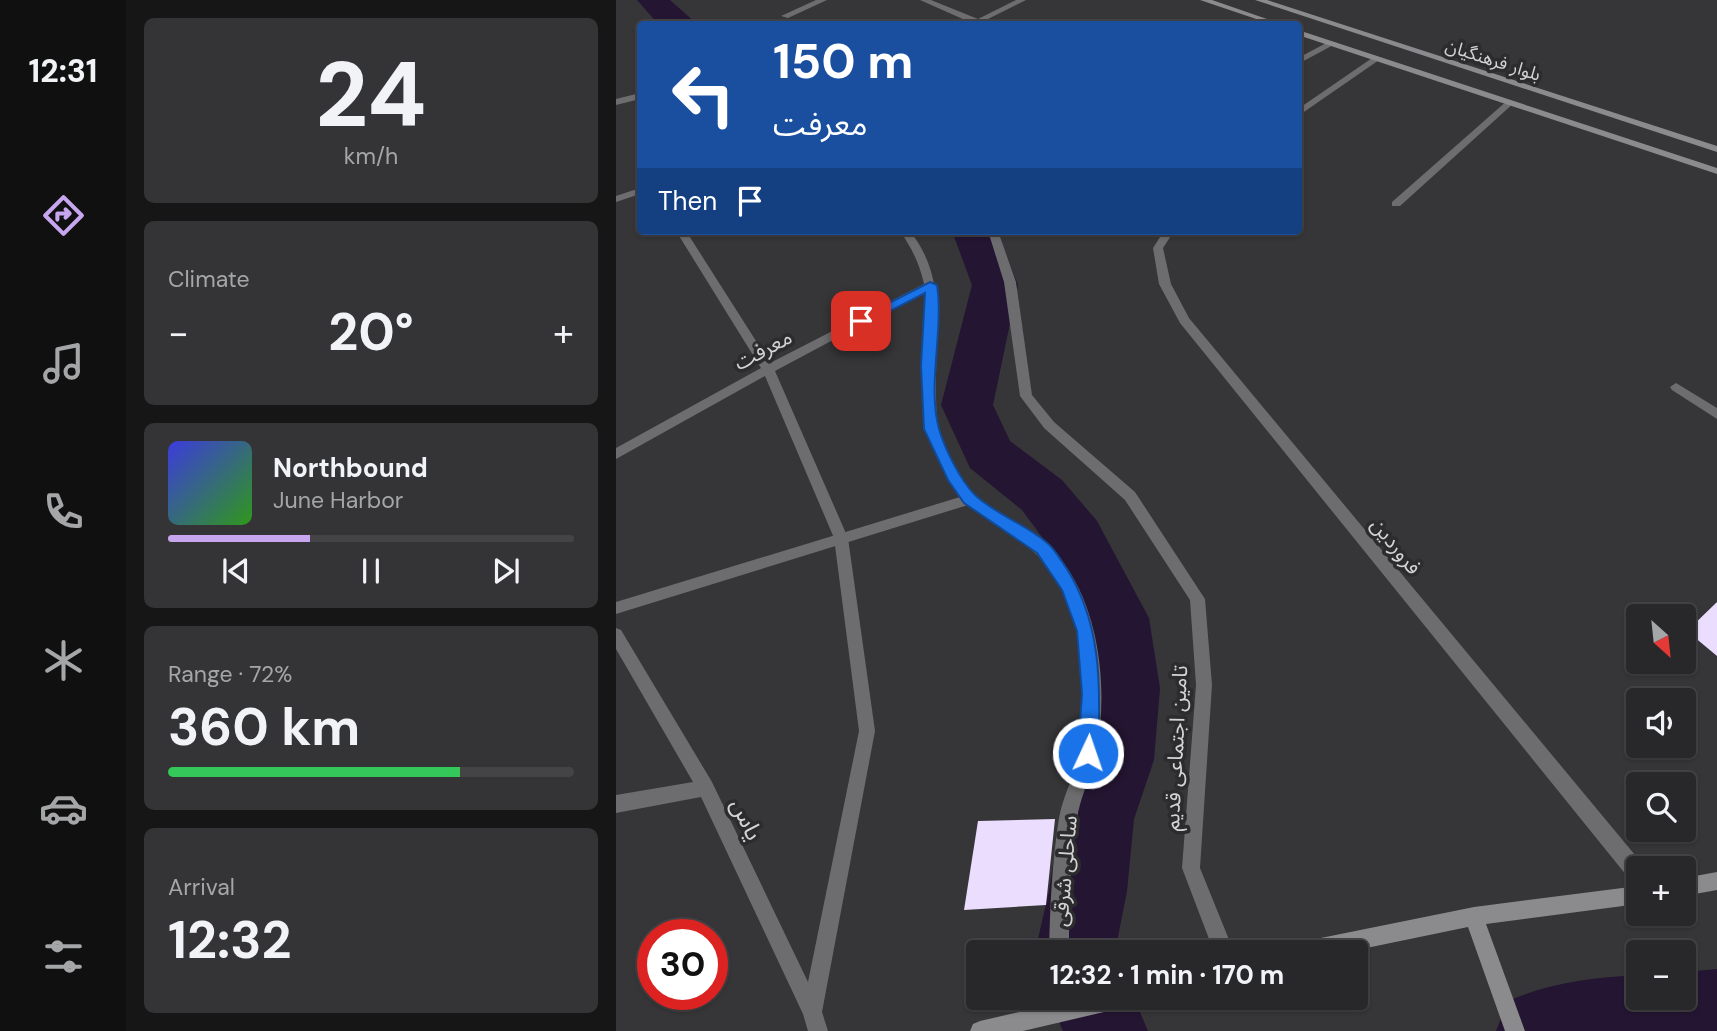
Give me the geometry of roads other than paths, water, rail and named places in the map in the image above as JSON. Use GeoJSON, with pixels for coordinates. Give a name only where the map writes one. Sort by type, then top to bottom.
{"type":"FeatureCollection","features":[{"type":"Feature","properties":{"kind":"main road"},"geometry":{"type":"LineString","coordinates":[[1204,0],[1268,21]]}},
{"type":"Feature","properties":{"kind":"main road","name":"بلوار فرهنگیان"},"geometry":{"type":"LineString","coordinates":[[1259,0],[1717,149]]}},
{"type":"Feature","properties":{"kind":"main road","name":"بلوار فرهنگیان"},"geometry":{"type":"LineString","coordinates":[[1302,33],[1717,171]]}},
{"type":"Feature","properties":{"kind":"main road"},"geometry":{"type":"LineString","coordinates":[[1500,98],[1517,84]]}},
{"type":"Feature","properties":{"kind":"main road"},"geometry":{"type":"LineString","coordinates":[[1696,885],[1717,881]]}},
{"type":"Feature","properties":{"kind":"main road"},"geometry":{"type":"LineString","coordinates":[[1359,940],[1474,916],[1626,897]]}},
{"type":"Feature","properties":{"kind":"main road"},"geometry":{"type":"LineString","coordinates":[[1474,916],[1515,1031]]}},
{"type":"Feature","properties":{"kind":"main road"},"geometry":{"type":"LineString","coordinates":[[979,1031],[1004,1029],[1054,1010]]}},
{"type":"Feature","properties":{"kind":"street"},"geometry":{"type":"LineString","coordinates":[[785,16],[823,0]]}},
{"type":"Feature","properties":{"kind":"street"},"geometry":{"type":"LineString","coordinates":[[924,0],[976,21]]}},
{"type":"Feature","properties":{"kind":"street"},"geometry":{"type":"LineString","coordinates":[[985,21],[1022,0]]}},
{"type":"Feature","properties":{"kind":"street"},"geometry":{"type":"LineString","coordinates":[[1302,60],[1333,43]]}},
{"type":"Feature","properties":{"kind":"street"},"geometry":{"type":"LineString","coordinates":[[1302,110],[1378,58]]}},
{"type":"Feature","properties":{"kind":"street"},"geometry":{"type":"LineString","coordinates":[[616,102],[637,97]]}},
{"type":"Feature","properties":{"kind":"street"},"geometry":{"type":"LineString","coordinates":[[1396,204],[1511,102]]}},
{"type":"Feature","properties":{"kind":"street"},"geometry":{"type":"LineString","coordinates":[[616,199],[637,192]]}},
{"type":"Feature","properties":{"kind":"street"},"geometry":{"type":"LineString","coordinates":[[684,235],[768,369],[841,538],[867,731],[812,1012]]}},
{"type":"Feature","properties":{"kind":"street","name":"ساحلی شرقی"},"geometry":{"type":"LineString","coordinates":[[909,235],[917,242],[933,300],[928,366],[932,429],[956,480],[970,499],[1043,548],[1070,587],[1085,631],[1091,694],[1088,753],[1068,816],[1059,897],[1059,940]]}},
{"type":"Feature","properties":{"kind":"street","name":"تامین اجتماعی قدیم"},"geometry":{"type":"LineString","coordinates":[[994,235],[1010,282],[1026,396],[1049,425],[1129,496],[1197,599],[1204,685],[1191,868],[1219,940]]}},
{"type":"Feature","properties":{"kind":"street","name":"فروردین"},"geometry":{"type":"LineString","coordinates":[[1166,235],[1158,248],[1165,284],[1184,320],[1626,859]]}},
{"type":"Feature","properties":{"kind":"street","name":"معرفت"},"geometry":{"type":"LineString","coordinates":[[616,454],[768,369],[930,285]]}},
{"type":"Feature","properties":{"kind":"street"},"geometry":{"type":"LineString","coordinates":[[1676,387],[1717,414]]}},
{"type":"Feature","properties":{"kind":"street"},"geometry":{"type":"LineString","coordinates":[[616,608],[970,499]]}},
{"type":"Feature","properties":{"kind":"street","name":"یاس"},"geometry":{"type":"LineString","coordinates":[[616,635],[706,788],[812,1012],[818,1031]]}},
{"type":"Feature","properties":{"kind":"street"},"geometry":{"type":"LineString","coordinates":[[616,804],[706,788]]}},
{"type":"Feature","properties":{"kind":"waterway"},"geometry":{"type":"LineString","coordinates":[[653,0],[668,17],[675,21]]}},
{"type":"Feature","properties":{"kind":"waterway"},"geometry":{"type":"LineString","coordinates":[[976,235],[995,285],[967,405],[989,454],[1042,495],[1076,538],[1117,618],[1127,688],[1119,760],[1097,819],[1088,891],[1078,940]]}},
{"type":"Feature","properties":{"kind":"waterway"},"geometry":{"type":"LineString","coordinates":[[1096,1010],[1106,1031]]}},
{"type":"Feature","properties":{"kind":"waterway"},"geometry":{"type":"LineString","coordinates":[[1538,1031],[1576,1021],[1717,1011]]}}]}
